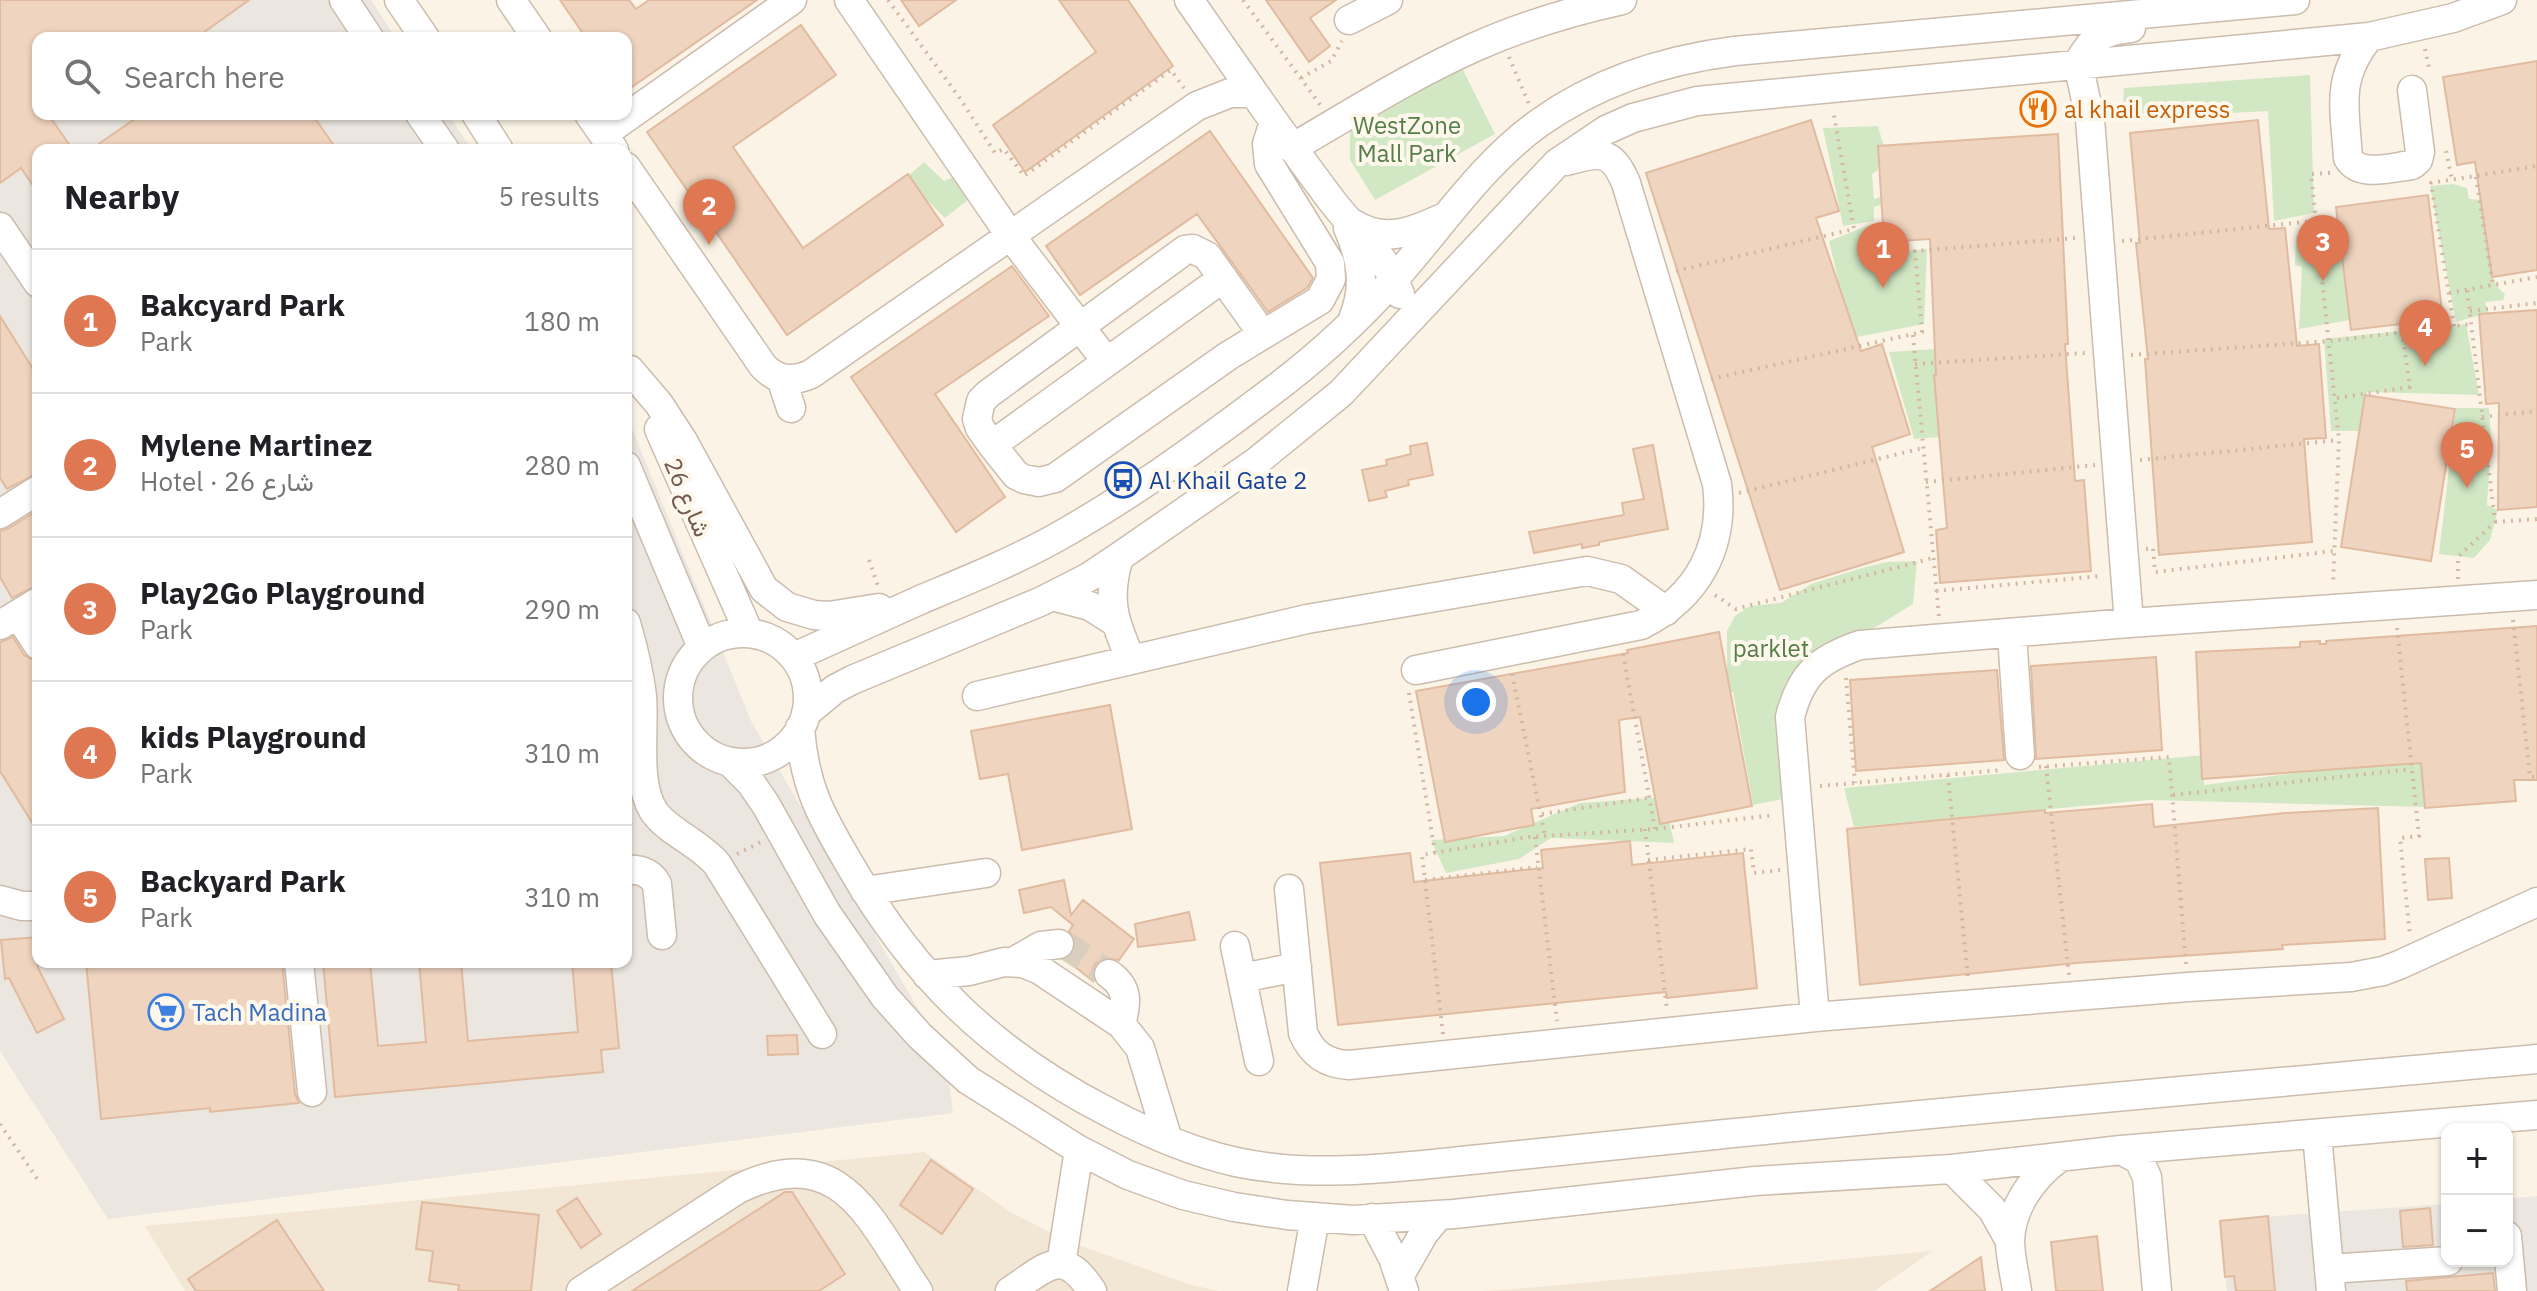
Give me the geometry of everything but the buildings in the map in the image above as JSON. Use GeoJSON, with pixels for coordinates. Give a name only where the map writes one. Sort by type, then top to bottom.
{"type":"FeatureCollection","features":[{"type":"Feature","properties":{"kind":"street"},"geometry":{"type":"LineString","coordinates":[[344,0],[365,32]]}},
{"type":"Feature","properties":{"kind":"street"},"geometry":{"type":"LineString","coordinates":[[399,0],[421,32]]}},
{"type":"Feature","properties":{"kind":"street"},"geometry":{"type":"LineString","coordinates":[[511,0],[533,32]]}},
{"type":"Feature","properties":{"kind":"street"},"geometry":{"type":"LineString","coordinates":[[632,112],[792,0]]}},
{"type":"Feature","properties":{"kind":"street"},"geometry":{"type":"LineString","coordinates":[[849,0],[1010,235],[1107,362]]}},
{"type":"Feature","properties":{"kind":"street"},"geometry":{"type":"LineString","coordinates":[[1189,0],[1292,148],[1341,213],[1383,258],[1395,278],[1403,308],[1395,338]]}},
{"type":"Feature","properties":{"kind":"street"},"geometry":{"type":"LineString","coordinates":[[1349,20],[1388,0]]}},
{"type":"Feature","properties":{"kind":"street"},"geometry":{"type":"LineString","coordinates":[[794,657],[1023,555],[1130,494],[1272,392],[1353,320],[1395,278],[1489,167],[1537,124],[1564,106],[1621,78],[1707,55],[2295,0]]}},
{"type":"Feature","properties":{"kind":"street"},"geometry":{"type":"LineString","coordinates":[[2502,0],[2453,18],[2369,37],[1829,87],[1697,101],[1653,110],[1606,130],[1557,163],[1395,338],[1312,419],[1256,462],[1089,577],[1052,596],[835,689],[803,721],[791,742],[770,757],[747,763],[730,762],[710,755],[694,742],[683,724],[678,704],[680,683],[688,663],[702,647],[724,636],[749,633],[774,641],[794,657],[804,676],[808,697],[803,721],[802,762],[823,820],[865,891],[927,975],[972,1022],[1023,1063],[1078,1097],[1168,1140],[1235,1162],[1275,1168],[1375,1168],[2537,1059]]}},
{"type":"Feature","properties":{"kind":"street"},"geometry":{"type":"LineString","coordinates":[[1292,148],[1443,62],[1500,36],[1612,1]]}},
{"type":"Feature","properties":{"kind":"street"},"geometry":{"type":"LineString","coordinates":[[2129,623],[2090,119],[2078,63],[2091,42],[2104,33],[2148,25],[2189,10]]}},
{"type":"Feature","properties":{"kind":"street"},"geometry":{"type":"LineString","coordinates":[[2369,37],[2353,58],[2344,82],[2348,158],[2353,166],[2362,170],[2412,165],[2418,160],[2420,152],[2412,90]]}},
{"type":"Feature","properties":{"kind":"street"},"geometry":{"type":"LineString","coordinates":[[2310,43],[2331,60],[2344,82]]}},
{"type":"Feature","properties":{"kind":"street"},"geometry":{"type":"LineString","coordinates":[[2090,119],[2100,89],[2115,62]]}},
{"type":"Feature","properties":{"kind":"street"},"geometry":{"type":"LineString","coordinates":[[632,176],[763,366],[781,378],[791,380],[811,374],[1197,106],[1230,93],[1254,93]]}},
{"type":"Feature","properties":{"kind":"street"},"geometry":{"type":"LineString","coordinates":[[1626,183],[1628,149],[1637,128],[1653,110]]}},
{"type":"Feature","properties":{"kind":"street"},"geometry":{"type":"LineString","coordinates":[[424,120],[441,144]]}},
{"type":"Feature","properties":{"kind":"street"},"geometry":{"type":"LineString","coordinates":[[480,120],[495,144]]}},
{"type":"Feature","properties":{"kind":"street"},"geometry":{"type":"LineString","coordinates":[[602,133],[621,120]]}},
{"type":"Feature","properties":{"kind":"street"},"geometry":{"type":"LineString","coordinates":[[1262,333],[1201,251],[1185,250],[981,401],[977,419],[980,428],[1016,475],[1039,482],[1055,478],[1262,333],[1320,300],[1331,279],[1330,263],[1269,164],[1267,144],[1274,122]]}},
{"type":"Feature","properties":{"kind":"street"},"geometry":{"type":"LineString","coordinates":[[1416,670],[1641,625],[1666,611],[1696,582],[1715,542],[1719,498],[1717,484],[1626,183],[1615,161],[1600,154],[1557,163]]}},
{"type":"Feature","properties":{"kind":"street"},"geometry":{"type":"LineString","coordinates":[[1341,213],[1370,232],[1393,236],[1415,231],[1448,215]]}},
{"type":"Feature","properties":{"kind":"street"},"geometry":{"type":"LineString","coordinates":[[1341,213],[1356,246],[1362,271],[1360,296],[1353,320]]}},
{"type":"Feature","properties":{"kind":"street"},"geometry":{"type":"LineString","coordinates":[[0,227],[32,274]]}},
{"type":"Feature","properties":{"kind":"street"},"geometry":{"type":"LineString","coordinates":[[992,445],[1223,278]]}},
{"type":"Feature","properties":{"kind":"street"},"geometry":{"type":"LineString","coordinates":[[632,371],[672,422],[756,578],[775,599],[800,612],[829,616],[919,601]]}},
{"type":"Feature","properties":{"kind":"street","name":"شارع 26"},"geometry":{"type":"LineString","coordinates":[[632,375],[749,633]]}},
{"type":"Feature","properties":{"kind":"street"},"geometry":{"type":"LineString","coordinates":[[781,378],[791,408]]}},
{"type":"Feature","properties":{"kind":"street","name":"شارع 26"},"geometry":{"type":"LineString","coordinates":[[632,485],[702,647]]}},
{"type":"Feature","properties":{"kind":"street"},"geometry":{"type":"LineString","coordinates":[[0,514],[32,494]]}},
{"type":"Feature","properties":{"kind":"street"},"geometry":{"type":"LineString","coordinates":[[1119,557],[1112,591],[1115,622],[1131,660]]}},
{"type":"Feature","properties":{"kind":"street"},"geometry":{"type":"LineString","coordinates":[[977,696],[1307,619],[1587,571],[1621,579],[1666,611]]}},
{"type":"Feature","properties":{"kind":"street"},"geometry":{"type":"LineString","coordinates":[[1052,596],[1090,606],[1115,622]]}},
{"type":"Feature","properties":{"kind":"street"},"geometry":{"type":"LineString","coordinates":[[1815,1017],[1790,717],[1795,696],[1821,662],[1860,645],[2524,596]]}},
{"type":"Feature","properties":{"kind":"street"},"geometry":{"type":"LineString","coordinates":[[19,614],[32,635]]}},
{"type":"Feature","properties":{"kind":"street"},"geometry":{"type":"LineString","coordinates":[[2012,634],[2020,764]]}},
{"type":"Feature","properties":{"kind":"street"},"geometry":{"type":"LineString","coordinates":[[632,645],[642,695],[642,776],[649,804],[662,821],[695,843],[717,864],[822,1034]]}},
{"type":"Feature","properties":{"kind":"street"},"geometry":{"type":"LineString","coordinates":[[730,762],[751,783],[766,805],[827,914],[885,997],[920,1036],[968,1080],[1079,1150],[1128,1175],[1183,1195],[1234,1207],[1315,1217],[1439,1215],[1755,1181],[1952,1169],[2121,1150],[2317,1134],[2441,1128]]}},
{"type":"Feature","properties":{"kind":"street"},"geometry":{"type":"LineString","coordinates":[[632,870],[642,871],[654,878],[657,884],[662,935]]}},
{"type":"Feature","properties":{"kind":"street"},"geometry":{"type":"LineString","coordinates":[[865,891],[986,873]]}},
{"type":"Feature","properties":{"kind":"street"},"geometry":{"type":"LineString","coordinates":[[1289,889],[1303,1033],[1320,1057],[1329,1062],[1349,1065],[1815,1017],[2351,977],[2383,971],[2537,902]]}},
{"type":"Feature","properties":{"kind":"street"},"geometry":{"type":"LineString","coordinates":[[0,900],[32,906]]}},
{"type":"Feature","properties":{"kind":"street"},"geometry":{"type":"LineString","coordinates":[[927,975],[1013,962],[1041,946],[1059,944]]}},
{"type":"Feature","properties":{"kind":"street"},"geometry":{"type":"LineString","coordinates":[[1235,946],[1259,1061]]}},
{"type":"Feature","properties":{"kind":"street"},"geometry":{"type":"LineString","coordinates":[[1013,962],[1040,970],[1121,1024],[1140,1048],[1168,1140]]}},
{"type":"Feature","properties":{"kind":"street"},"geometry":{"type":"LineString","coordinates":[[1242,978],[1297,967]]}},
{"type":"Feature","properties":{"kind":"street"},"geometry":{"type":"LineString","coordinates":[[300,968],[312,1092]]}},
{"type":"Feature","properties":{"kind":"street"},"geometry":{"type":"LineString","coordinates":[[1109,974],[1119,983],[1127,999],[1121,1024]]}},
{"type":"Feature","properties":{"kind":"street"},"geometry":{"type":"LineString","coordinates":[[2504,1123],[2537,1115]]}},
{"type":"Feature","properties":{"kind":"street"},"geometry":{"type":"LineString","coordinates":[[2317,1134],[2330,1280],[2441,1262]]}},
{"type":"Feature","properties":{"kind":"street"},"geometry":{"type":"LineString","coordinates":[[1061,1264],[1079,1150]]}},
{"type":"Feature","properties":{"kind":"street"},"geometry":{"type":"LineString","coordinates":[[2121,1150],[2139,1160],[2147,1177],[2157,1291]]}},
{"type":"Feature","properties":{"kind":"street"},"geometry":{"type":"LineString","coordinates":[[2017,1291],[2010,1241],[2014,1222],[2029,1187],[2041,1172],[2059,1158]]}},
{"type":"Feature","properties":{"kind":"street"},"geometry":{"type":"LineString","coordinates":[[1952,1169],[1992,1209],[2010,1241]]}},
{"type":"Feature","properties":{"kind":"street"},"geometry":{"type":"LineString","coordinates":[[581,1291],[738,1189],[766,1177],[796,1173],[824,1178],[848,1191],[918,1291]]}},
{"type":"Feature","properties":{"kind":"street"},"geometry":{"type":"LineString","coordinates":[[1402,1283],[1424,1233],[1439,1215]]}},
{"type":"Feature","properties":{"kind":"street"},"geometry":{"type":"LineString","coordinates":[[1302,1291],[1315,1217]]}},
{"type":"Feature","properties":{"kind":"street"},"geometry":{"type":"LineString","coordinates":[[1372,1218],[1402,1283]]}},
{"type":"Feature","properties":{"kind":"street"},"geometry":{"type":"LineString","coordinates":[[1010,1291],[1049,1266],[1061,1264],[1075,1268],[1092,1291]]}},
{"type":"Feature","properties":{"kind":"street"},"geometry":{"type":"LineString","coordinates":[[2510,1267],[2512,1291]]}},
{"type":"Feature","properties":{"kind":"path"},"geometry":{"type":"LineString","coordinates":[[888,0],[959,97],[995,153],[1004,149],[1024,176],[1171,70],[1197,106]]}},
{"type":"Feature","properties":{"kind":"path"},"geometry":{"type":"LineString","coordinates":[[1243,0],[1334,124]]}},
{"type":"Feature","properties":{"kind":"path"},"geometry":{"type":"LineString","coordinates":[[1301,78],[1331,61],[1343,41],[1349,20]]}},
{"type":"Feature","properties":{"kind":"path"},"geometry":{"type":"LineString","coordinates":[[1500,36],[1537,124]]}},
{"type":"Feature","properties":{"kind":"path"},"geometry":{"type":"LineString","coordinates":[[1656,276],[1854,229],[1829,87]]}},
{"type":"Feature","properties":{"kind":"path"},"geometry":{"type":"LineString","coordinates":[[2454,326],[2431,183],[2537,166]]}},
{"type":"Feature","properties":{"kind":"path"},"geometry":{"type":"LineString","coordinates":[[2332,611],[2339,440],[2337,398],[2314,221],[2311,174],[2362,170]]}},
{"type":"Feature","properties":{"kind":"path"},"geometry":{"type":"LineString","coordinates":[[2476,176],[2493,285]]}},
{"type":"Feature","properties":{"kind":"path"},"geometry":{"type":"LineString","coordinates":[[1687,384],[1922,332],[1915,251],[2100,240],[2314,221]]}},
{"type":"Feature","properties":{"kind":"path"},"geometry":{"type":"LineString","coordinates":[[2449,293],[2537,277]]}},
{"type":"Feature","properties":{"kind":"path"},"geometry":{"type":"LineString","coordinates":[[2467,289],[2495,522]]}},
{"type":"Feature","properties":{"kind":"path"},"geometry":{"type":"LineString","coordinates":[[2470,311],[2537,303]]}},
{"type":"Feature","properties":{"kind":"path"},"geometry":{"type":"LineString","coordinates":[[1915,364],[2330,341],[2471,324]]}},
{"type":"Feature","properties":{"kind":"path"},"geometry":{"type":"LineString","coordinates":[[2337,398],[2410,387],[2402,332]]}},
{"type":"Feature","properties":{"kind":"path"},"geometry":{"type":"LineString","coordinates":[[1913,334],[1941,639]]}},
{"type":"Feature","properties":{"kind":"path"},"geometry":{"type":"LineString","coordinates":[[2482,417],[2537,411]]}},
{"type":"Feature","properties":{"kind":"path"},"geometry":{"type":"LineString","coordinates":[[1926,482],[2339,440]]}},
{"type":"Feature","properties":{"kind":"path"},"geometry":{"type":"LineString","coordinates":[[1719,498],[1923,448]]}},
{"type":"Feature","properties":{"kind":"path"},"geometry":{"type":"LineString","coordinates":[[2458,601],[2458,557],[2495,522],[2537,519]]}},
{"type":"Feature","properties":{"kind":"path"},"geometry":{"type":"LineString","coordinates":[[1936,591],[2124,562],[2153,548],[2155,572],[2334,551]]}},
{"type":"Feature","properties":{"kind":"path"},"geometry":{"type":"LineString","coordinates":[[1696,582],[1736,609],[1933,558]]}},
{"type":"Feature","properties":{"kind":"path"},"geometry":{"type":"LineString","coordinates":[[2524,596],[2530,777],[2537,777]]}},
{"type":"Feature","properties":{"kind":"path"},"geometry":{"type":"LineString","coordinates":[[2395,606],[2419,836],[2400,838],[2412,958]]}},
{"type":"Feature","properties":{"kind":"path"},"geometry":{"type":"LineString","coordinates":[[1619,631],[1655,829]]}},
{"type":"Feature","properties":{"kind":"path"},"geometry":{"type":"LineString","coordinates":[[1844,651],[1855,783]]}},
{"type":"Feature","properties":{"kind":"path"},"geometry":{"type":"LineString","coordinates":[[1508,652],[1545,836]]}},
{"type":"Feature","properties":{"kind":"path"},"geometry":{"type":"LineString","coordinates":[[1416,670],[1406,671],[1435,853]]}},
{"type":"Feature","properties":{"kind":"path"},"geometry":{"type":"LineString","coordinates":[[1446,1055],[1422,855],[1535,837],[1655,829],[1796,800],[1855,783],[1948,775],[2020,764],[2046,766],[2169,757],[2188,987]]}},
{"type":"Feature","properties":{"kind":"path"},"geometry":{"type":"LineString","coordinates":[[2046,766],[2072,997]]}},
{"type":"Feature","properties":{"kind":"path"},"geometry":{"type":"LineString","coordinates":[[2173,795],[2412,769]]}},
{"type":"Feature","properties":{"kind":"path"},"geometry":{"type":"LineString","coordinates":[[1948,775],[1970,1005]]}},
{"type":"Feature","properties":{"kind":"path"},"geometry":{"type":"LineString","coordinates":[[1542,814],[1648,798]]}},
{"type":"Feature","properties":{"kind":"path"},"geometry":{"type":"LineString","coordinates":[[1645,829],[1670,1032]]}},
{"type":"Feature","properties":{"kind":"path"},"geometry":{"type":"LineString","coordinates":[[1535,837],[1559,1043]]}},
{"type":"Feature","properties":{"kind":"path"},"geometry":{"type":"LineString","coordinates":[[1648,860],[1751,849],[1754,873],[1802,868]]}},
{"type":"Feature","properties":{"kind":"path"},"geometry":{"type":"LineString","coordinates":[[1425,880],[1537,867]]}},
{"type":"Feature","properties":{"kind":"path"},"geometry":{"type":"LineString","coordinates":[[0,1124],[38,1180]]}},
{"type":"Feature","properties":{"kind":"shaded area"},"geometry":{"type":"Polygon","coordinates":[[[0,0],[371,0],[392,32],[32,32],[32,120],[452,120],[468,144],[32,144],[32,968],[632,968],[632,429],[751,721],[946,1057],[953,1113],[108,1219],[0,1051],[0,0]]]}},
{"type":"Feature","properties":{"kind":"shaded area"},"geometry":{"type":"Polygon","coordinates":[[[924,1152],[1012,1213],[1067,1241],[1191,1285],[1219,1291],[185,1291],[145,1226],[924,1152]]]}},
{"type":"Feature","properties":{"kind":"shaded area"},"geometry":{"type":"Polygon","coordinates":[[[2537,1196],[2537,1291],[2227,1291],[2219,1220],[2441,1204],[2441,1267],[2513,1267],[2513,1198],[2537,1196]]]}},
{"type":"Feature","properties":{"kind":"shaded area"},"geometry":{"type":"Polygon","coordinates":[[[1933,1251],[1874,1291],[1480,1291],[1504,1290],[1933,1251]]]}},
{"type":"Feature","properties":{"kind":"green space","name":"WestZone Mall Park"},"geometry":{"type":"Polygon","coordinates":[[[1461,66],[1495,134],[1375,200],[1350,160],[1350,126],[1461,66]]]}},
{"type":"Feature","properties":{"kind":"green space"},"geometry":{"type":"Polygon","coordinates":[[[2310,75],[2314,213],[2274,221],[2268,111],[2122,119],[2124,88],[2310,75]]]}},
{"type":"Feature","properties":{"kind":"green space"},"geometry":{"type":"Polygon","coordinates":[[[1878,126],[1885,151],[1879,153],[1878,170],[1872,174],[1874,199],[1881,197],[1881,205],[1874,207],[1874,221],[1843,226],[1823,128],[1878,126]]]}},
{"type":"Feature","properties":{"kind":"green space"},"geometry":{"type":"Polygon","coordinates":[[[924,162],[944,181],[960,174],[974,195],[945,218],[927,200],[913,201],[900,183],[924,162]]]}},
{"type":"Feature","properties":{"kind":"green space"},"geometry":{"type":"Polygon","coordinates":[[[2453,184],[2467,188],[2469,199],[2482,200],[2490,266],[2494,281],[2505,294],[2503,300],[2485,302],[2488,313],[2456,322],[2430,186],[2453,184]]]}},
{"type":"Feature","properties":{"kind":"green space"},"geometry":{"type":"Polygon","coordinates":[[[1872,224],[1887,253],[1927,249],[1924,324],[1852,338],[1829,241],[1872,224]]]}},
{"type":"Feature","properties":{"kind":"green space"},"geometry":{"type":"Polygon","coordinates":[[[2338,234],[2350,320],[2299,329],[2302,267],[2295,265],[2296,236],[2338,234]]]}},
{"type":"Feature","properties":{"kind":"green space"},"geometry":{"type":"Polygon","coordinates":[[[2466,324],[2479,395],[2367,392],[2359,431],[2331,431],[2324,339],[2466,324]]]}},
{"type":"Feature","properties":{"kind":"green space"},"geometry":{"type":"Polygon","coordinates":[[[1935,349],[1939,437],[1914,439],[1889,352],[1935,349]]]}},
{"type":"Feature","properties":{"kind":"green space"},"geometry":{"type":"Polygon","coordinates":[[[2456,408],[2489,408],[2491,441],[2487,505],[2498,510],[2490,540],[2474,558],[2439,554],[2456,408]]]}},
{"type":"Feature","properties":{"kind":"green space","name":"parklet"},"geometry":{"type":"Polygon","coordinates":[[[1917,561],[1913,604],[1824,659],[1798,683],[1788,798],[1753,805],[1733,692],[1727,692],[1727,631],[1735,616],[1750,606],[1781,603],[1811,584],[1862,568],[1887,562],[1917,561]]]}},
{"type":"Feature","properties":{"kind":"green space"},"geometry":{"type":"Polygon","coordinates":[[[2204,755],[2204,785],[2427,756],[2425,807],[2148,800],[1854,827],[1844,788],[2204,755]]]}},
{"type":"Feature","properties":{"kind":"green space"},"geometry":{"type":"Polygon","coordinates":[[[1664,797],[1674,843],[1551,838],[1519,859],[1446,873],[1431,840],[1504,836],[1580,803],[1664,797]]]}},
{"type":"Feature","properties":{"kind":"tunnel"},"geometry":{"type":"LineString","coordinates":[[1059,944],[1109,974]]}},
{"type":"Feature","properties":{"kind":"place","name":"al khail express"},"geometry":{"type":"Point","coordinates":[2038,109]}},
{"type":"Feature","properties":{"kind":"place","name":"Mylene Martinez"},"geometry":{"type":"Point","coordinates":[709,245]}},
{"type":"Feature","properties":{"kind":"place","name":"Play2Go Playground"},"geometry":{"type":"Point","coordinates":[2323,281]}},
{"type":"Feature","properties":{"kind":"place","name":"Bakcyard Park"},"geometry":{"type":"Point","coordinates":[1883,288]}},
{"type":"Feature","properties":{"kind":"place","name":"kids Playground"},"geometry":{"type":"Point","coordinates":[2425,366]}},
{"type":"Feature","properties":{"kind":"place","name":"Al Khail Gate 2"},"geometry":{"type":"Point","coordinates":[1123,480]}},
{"type":"Feature","properties":{"kind":"place","name":"Backyard Park"},"geometry":{"type":"Point","coordinates":[2467,488]}},
{"type":"Feature","properties":{"kind":"place","name":"Tach Madina"},"geometry":{"type":"Point","coordinates":[166,1012]}}]}
